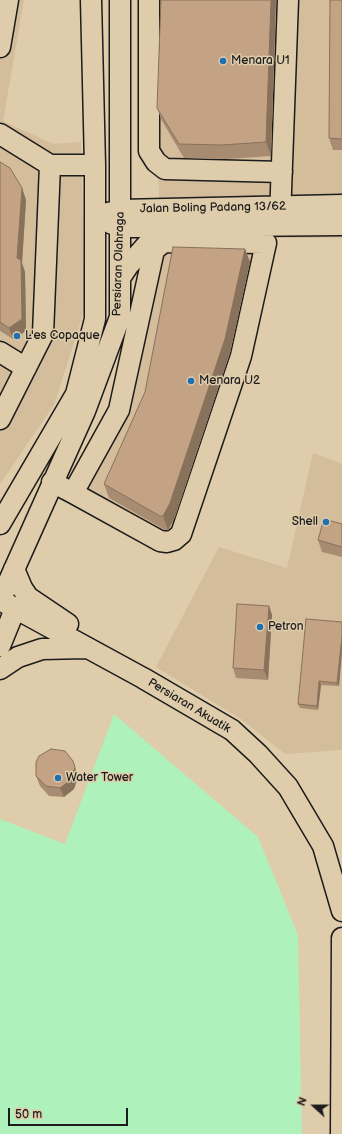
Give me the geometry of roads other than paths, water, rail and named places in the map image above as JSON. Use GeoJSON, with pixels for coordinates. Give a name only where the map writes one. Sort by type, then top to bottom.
{"type":"FeatureCollection","features":[{"type":"Feature","properties":{"kind":"street"},"geometry":{"type":"LineString","coordinates":[[0,47],[8,0]]}},
{"type":"Feature","properties":{"kind":"street","name":"Persiaran Olahraga"},"geometry":{"type":"LineString","coordinates":[[0,524],[76,394],[95,319],[95,165],[91,0]]}},
{"type":"Feature","properties":{"kind":"street","name":"Persiaran Olahraga"},"geometry":{"type":"LineString","coordinates":[[0,646],[4,603],[14,569],[85,411],[120,317],[120,0]]}},
{"type":"Feature","properties":{"kind":"street"},"geometry":{"type":"LineString","coordinates":[[149,0],[149,151],[156,162],[165,169],[281,189]]}},
{"type":"Feature","properties":{"kind":"street"},"geometry":{"type":"LineString","coordinates":[[279,227],[288,0]]}},
{"type":"Feature","properties":{"kind":"street"},"geometry":{"type":"LineString","coordinates":[[0,134],[50,166],[95,165]]}},
{"type":"Feature","properties":{"kind":"street"},"geometry":{"type":"LineString","coordinates":[[0,419],[43,334],[50,166]]}},
{"type":"Feature","properties":{"kind":"street","name":"Jalan Boling Padang 13/62"},"geometry":{"type":"LineString","coordinates":[[121,219],[281,189],[322,206],[342,205]]}},
{"type":"Feature","properties":{"kind":"street"},"geometry":{"type":"LineString","coordinates":[[322,206],[322,226]]}},
{"type":"Feature","properties":{"kind":"street","name":"Jalan Boling Padang 13/62"},"geometry":{"type":"LineString","coordinates":[[95,217],[121,219],[164,226],[279,227],[342,225]]}},
{"type":"Feature","properties":{"kind":"street"},"geometry":{"type":"LineString","coordinates":[[120,278],[128,266],[164,226]]}},
{"type":"Feature","properties":{"kind":"street"},"geometry":{"type":"LineString","coordinates":[[52,482],[73,494],[160,541],[167,542],[174,540],[181,534],[241,356],[266,243],[164,242],[154,250],[120,410],[73,494]]}},
{"type":"Feature","properties":{"kind":"street"},"geometry":{"type":"LineString","coordinates":[[0,352],[26,368]]}},
{"type":"Feature","properties":{"kind":"street"},"geometry":{"type":"LineString","coordinates":[[0,669],[18,657],[42,649],[82,645],[70,626],[28,597],[22,588],[14,569]]}},
{"type":"Feature","properties":{"kind":"street","name":"Persiaran Akuatik"},"geometry":{"type":"LineString","coordinates":[[4,603],[143,678],[232,730],[258,754],[288,787],[323,846],[342,911]]}},
{"type":"Feature","properties":{"kind":"street"},"geometry":{"type":"LineString","coordinates":[[341,1134],[342,938]]}},
{"type":"Feature","properties":{"kind":"place","name":"Menara U1"},"geometry":{"type":"Point","coordinates":[223,61]}},
{"type":"Feature","properties":{"kind":"place","name":"L'es Copaque"},"geometry":{"type":"Point","coordinates":[17,336]}},
{"type":"Feature","properties":{"kind":"place","name":"Menara U2"},"geometry":{"type":"Point","coordinates":[191,381]}},
{"type":"Feature","properties":{"kind":"place","name":"Shell"},"geometry":{"type":"Point","coordinates":[326,522]}},
{"type":"Feature","properties":{"kind":"place","name":"Petron"},"geometry":{"type":"Point","coordinates":[260,627]}},
{"type":"Feature","properties":{"kind":"place","name":"Water Tower"},"geometry":{"type":"Point","coordinates":[58,778]}}]}
